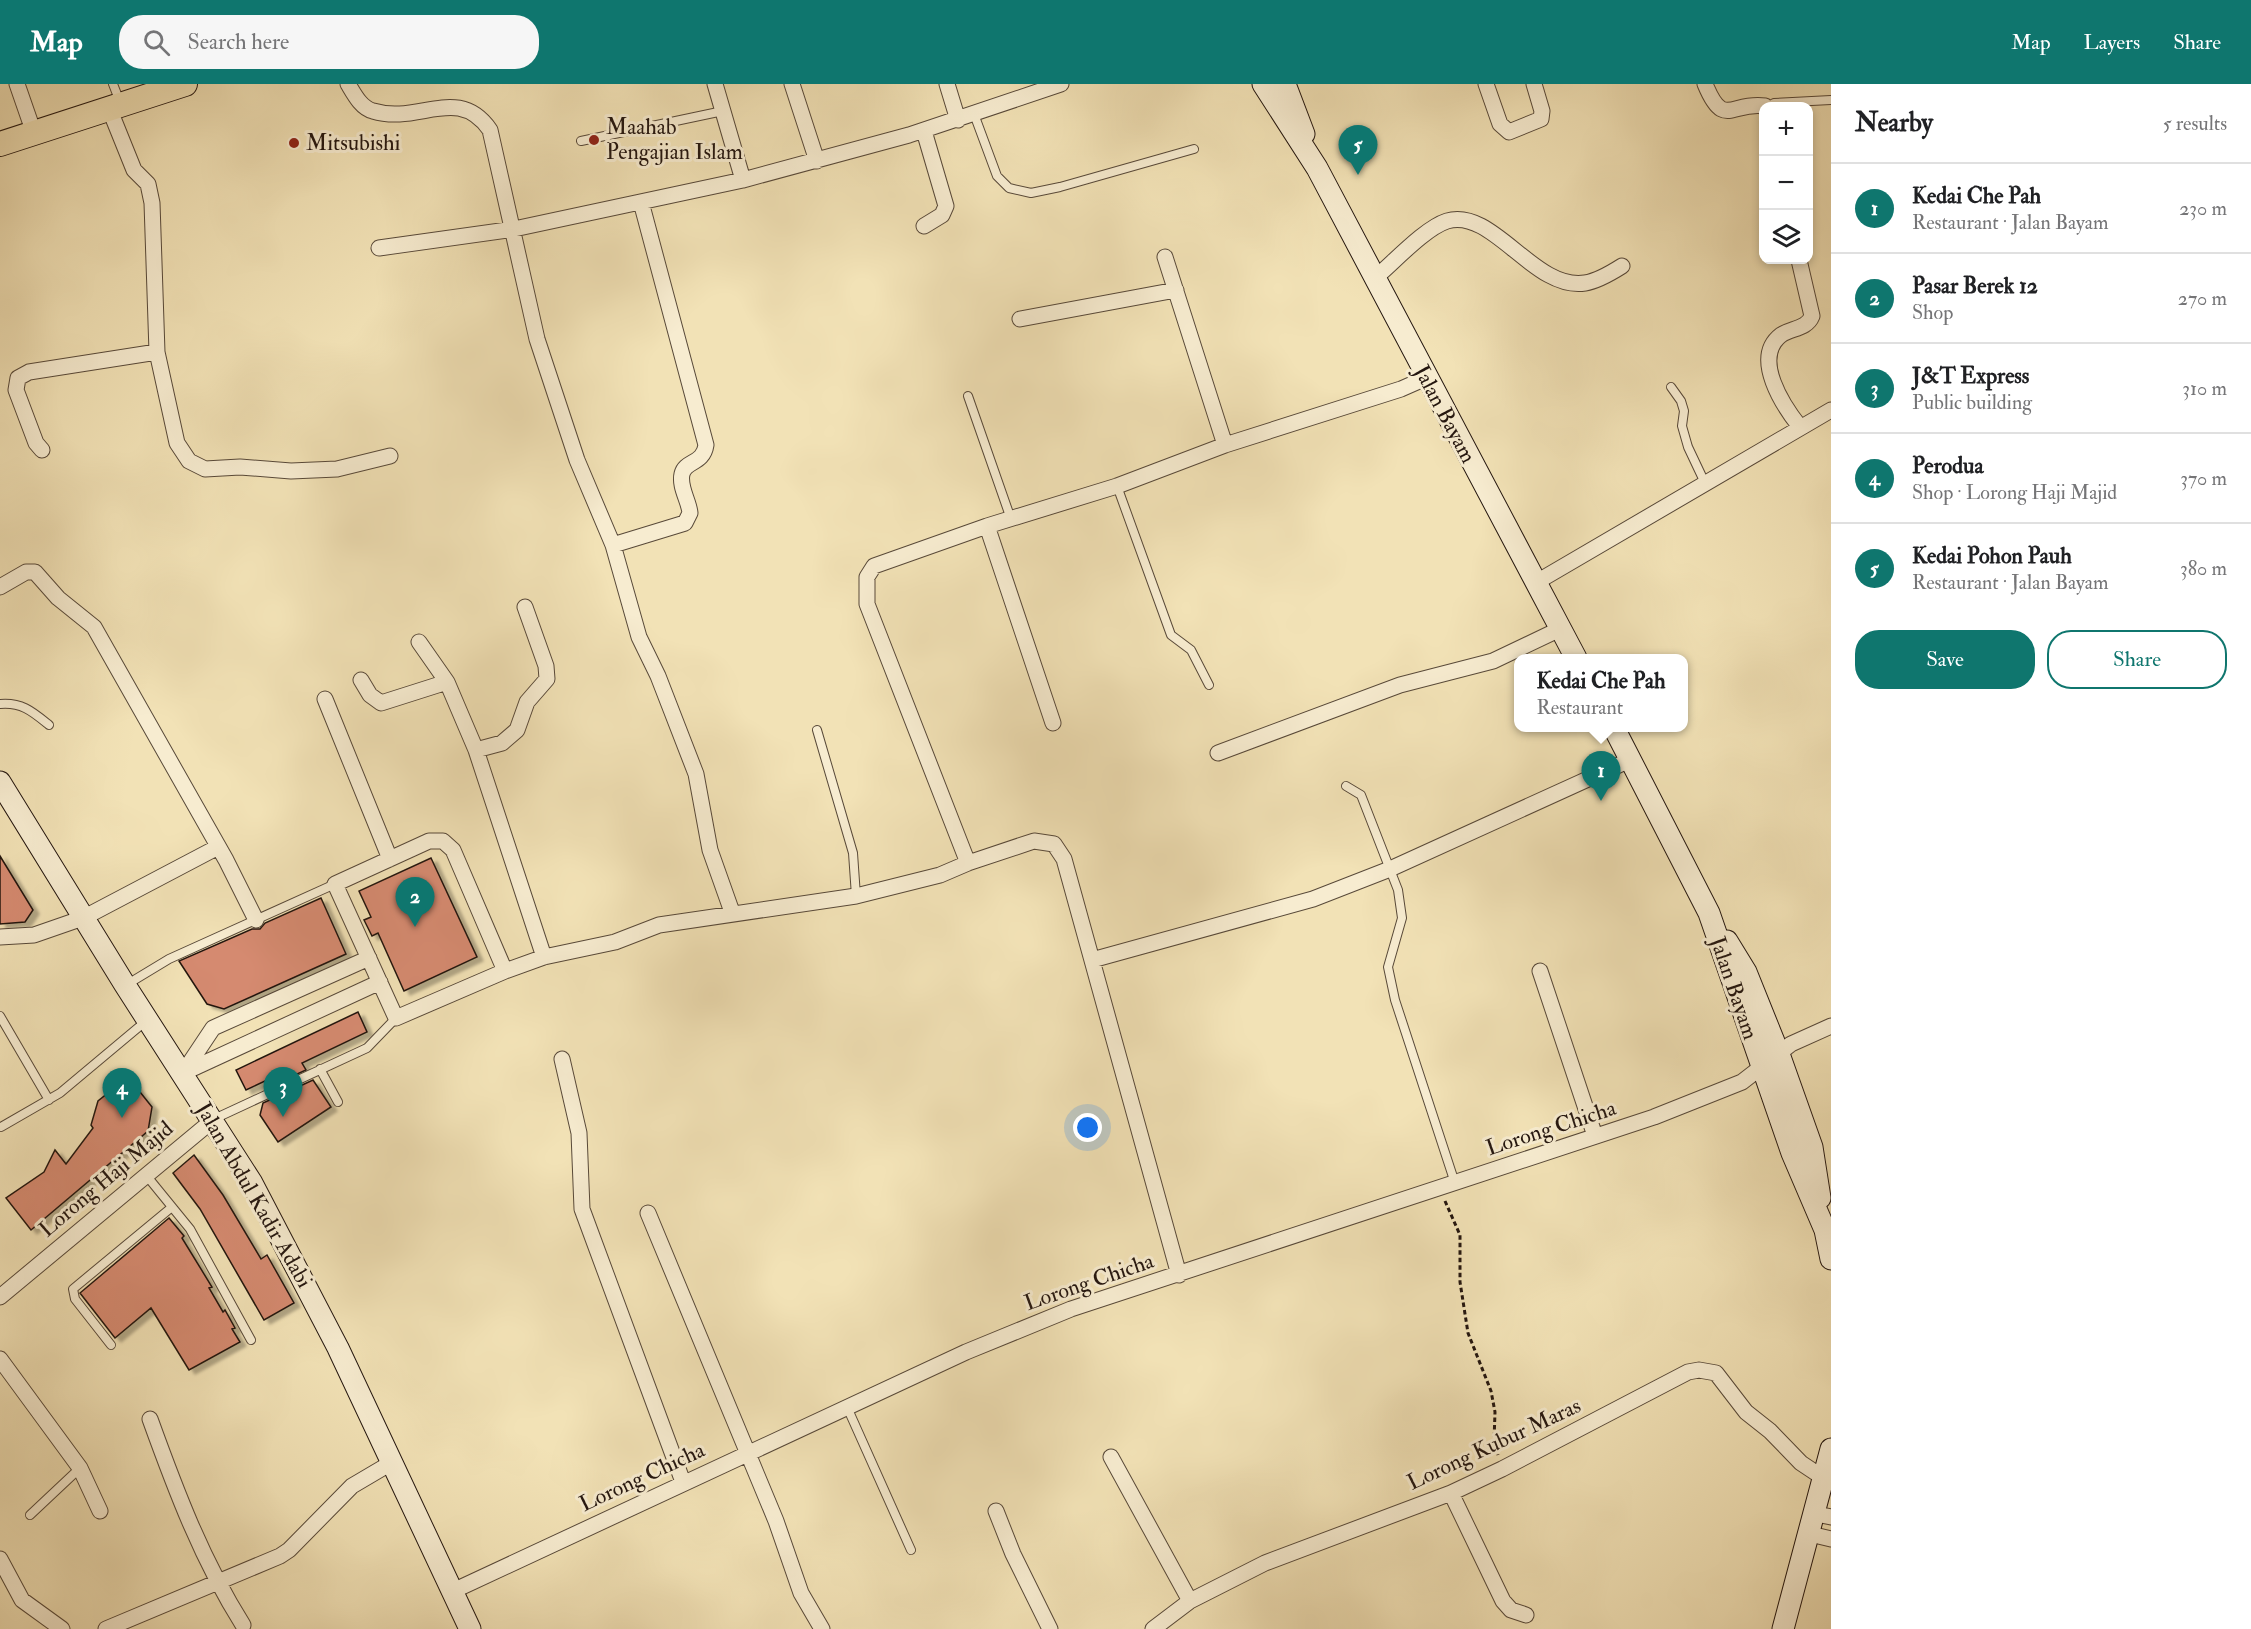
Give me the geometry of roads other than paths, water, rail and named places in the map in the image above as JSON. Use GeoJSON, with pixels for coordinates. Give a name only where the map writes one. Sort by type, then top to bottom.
{"type":"FeatureCollection","features":[{"type":"Feature","properties":{"kind":"main road","name":"Jalan Bayam"},"geometry":{"type":"LineString","coordinates":[[1263,84],[1317,168],[1574,654]]}},
{"type":"Feature","properties":{"kind":"main road","name":"Jalan Bayam"},"geometry":{"type":"LineString","coordinates":[[1285,84],[1317,168]]}},
{"type":"Feature","properties":{"kind":"main road"},"geometry":{"type":"LineString","coordinates":[[0,144],[34,133],[114,99],[174,86]]}},
{"type":"Feature","properties":{"kind":"main road","name":"Jalan Bayam"},"geometry":{"type":"LineString","coordinates":[[1616,732],[1709,913],[1792,1153],[1825,1230],[1831,1259]]}},
{"type":"Feature","properties":{"kind":"main road","name":"Jalan Abdul Kadir Adabi"},"geometry":{"type":"LineString","coordinates":[[0,782],[147,1020],[213,1119],[294,1261],[470,1629]]}},
{"type":"Feature","properties":{"kind":"main road"},"geometry":{"type":"LineString","coordinates":[[1709,913],[1746,972],[1779,1054],[1812,1147],[1825,1230]]}},
{"type":"Feature","properties":{"kind":"main road"},"geometry":{"type":"LineString","coordinates":[[1783,1629],[1819,1521],[1831,1449]]}},
{"type":"Feature","properties":{"kind":"street"},"geometry":{"type":"LineString","coordinates":[[17,84],[34,133]]}},
{"type":"Feature","properties":{"kind":"street"},"geometry":{"type":"LineString","coordinates":[[348,84],[358,100],[371,111],[389,113],[453,102],[469,104],[480,113],[490,130],[537,339],[577,460],[613,544],[639,637],[658,676],[696,774],[710,850],[732,912]]}},
{"type":"Feature","properties":{"kind":"street"},"geometry":{"type":"LineString","coordinates":[[715,84],[743,180]]}},
{"type":"Feature","properties":{"kind":"street"},"geometry":{"type":"LineString","coordinates":[[792,84],[817,161]]}},
{"type":"Feature","properties":{"kind":"street"},"geometry":{"type":"LineString","coordinates":[[947,84],[958,120]]}},
{"type":"Feature","properties":{"kind":"street"},"geometry":{"type":"LineString","coordinates":[[379,248],[514,229],[743,180],[924,131],[1061,84]]}},
{"type":"Feature","properties":{"kind":"street"},"geometry":{"type":"LineString","coordinates":[[1486,84],[1500,124],[1509,132],[1541,119],[1542,111],[1533,84]]}},
{"type":"Feature","properties":{"kind":"street"},"geometry":{"type":"LineString","coordinates":[[1705,84],[1713,102],[1719,109],[1726,111],[1759,107]]}},
{"type":"Feature","properties":{"kind":"street"},"geometry":{"type":"LineString","coordinates":[[114,99],[134,170],[148,184],[152,203],[157,352],[177,442],[189,461],[205,469],[337,469],[390,456]]}},
{"type":"Feature","properties":{"kind":"street"},"geometry":{"type":"LineString","coordinates":[[924,131],[946,206],[942,215],[924,226]]}},
{"type":"Feature","properties":{"kind":"street"},"geometry":{"type":"LineString","coordinates":[[613,544],[685,523],[690,513],[682,483],[682,472],[687,465],[698,461],[705,453],[706,445],[641,202]]}},
{"type":"Feature","properties":{"kind":"street"},"geometry":{"type":"LineString","coordinates":[[1375,278],[1432,231],[1446,222],[1461,219],[1477,224],[1542,271],[1564,281],[1584,284],[1622,266]]}},
{"type":"Feature","properties":{"kind":"street"},"geometry":{"type":"LineString","coordinates":[[1165,257],[1225,445]]}},
{"type":"Feature","properties":{"kind":"street"},"geometry":{"type":"LineString","coordinates":[[1800,264],[1812,316],[1806,325],[1781,336],[1772,348],[1770,361],[1777,396],[1800,427]]}},
{"type":"Feature","properties":{"kind":"street"},"geometry":{"type":"LineString","coordinates":[[1020,320],[1176,290]]}},
{"type":"Feature","properties":{"kind":"street"},"geometry":{"type":"LineString","coordinates":[[42,450],[36,443],[16,390],[18,378],[29,372],[157,352]]}},
{"type":"Feature","properties":{"kind":"street"},"geometry":{"type":"LineString","coordinates":[[968,862],[867,604],[865,590],[867,577],[874,566],[987,526],[1117,486],[1225,445],[1401,389],[1426,378]]}},
{"type":"Feature","properties":{"kind":"street"},"geometry":{"type":"LineString","coordinates":[[1535,583],[1831,410]]}},
{"type":"Feature","properties":{"kind":"street"},"geometry":{"type":"LineString","coordinates":[[987,526],[1053,723]]}},
{"type":"Feature","properties":{"kind":"street"},"geometry":{"type":"LineString","coordinates":[[0,587],[26,572],[34,572],[58,598],[94,627],[218,847],[256,920]]}},
{"type":"Feature","properties":{"kind":"street"},"geometry":{"type":"LineString","coordinates":[[476,750],[502,743],[517,730],[527,702],[547,679],[546,666],[525,607]]}},
{"type":"Feature","properties":{"kind":"street"},"geometry":{"type":"LineString","coordinates":[[1218,753],[1400,685],[1493,661],[1560,629]]}},
{"type":"Feature","properties":{"kind":"street"},"geometry":{"type":"LineString","coordinates":[[419,642],[447,682],[476,750],[544,957]]}},
{"type":"Feature","properties":{"kind":"street"},"geometry":{"type":"LineString","coordinates":[[361,681],[370,696],[381,704],[447,682]]}},
{"type":"Feature","properties":{"kind":"street"},"geometry":{"type":"LineString","coordinates":[[326,699],[390,859]]}},
{"type":"Feature","properties":{"kind":"street"},"geometry":{"type":"LineString","coordinates":[[1092,960],[1313,899],[1390,869],[1632,759]]}},
{"type":"Feature","properties":{"kind":"street"},"geometry":{"type":"LineString","coordinates":[[505,971],[449,845],[443,841],[429,841],[335,884],[396,1018],[505,971],[544,957],[615,942],[658,925],[732,912],[856,896],[940,875],[968,862],[1034,841],[1054,844],[1064,859],[1179,1275]]}},
{"type":"Feature","properties":{"kind":"street"},"geometry":{"type":"LineString","coordinates":[[0,937],[36,934],[83,918],[218,847]]}},
{"type":"Feature","properties":{"kind":"street"},"geometry":{"type":"LineString","coordinates":[[183,1073],[213,1028],[369,958]]}},
{"type":"Feature","properties":{"kind":"street"},"geometry":{"type":"LineString","coordinates":[[1540,971],[1595,1136]]}},
{"type":"Feature","properties":{"kind":"street"},"geometry":{"type":"LineString","coordinates":[[183,1073],[380,982]]}},
{"type":"Feature","properties":{"kind":"street","name":"Lorong Chicha"},"geometry":{"type":"LineString","coordinates":[[453,1592],[966,1352],[1071,1309],[1595,1136],[1742,1082],[1791,1044],[1831,1026]]}},
{"type":"Feature","properties":{"kind":"street"},"geometry":{"type":"LineString","coordinates":[[562,1059],[579,1133],[582,1209],[684,1482]]}},
{"type":"Feature","properties":{"kind":"street","name":"Lorong Haji Majid"},"geometry":{"type":"LineString","coordinates":[[0,1297],[213,1119]]}},
{"type":"Feature","properties":{"kind":"street"},"geometry":{"type":"LineString","coordinates":[[648,1213],[776,1521],[801,1593],[822,1629]]}},
{"type":"Feature","properties":{"kind":"street"},"geometry":{"type":"LineString","coordinates":[[0,1359],[80,1468],[100,1510]]}},
{"type":"Feature","properties":{"kind":"street","name":"Lorong Kubur Maras"},"geometry":{"type":"LineString","coordinates":[[1153,1629],[1190,1600],[1265,1563],[1451,1493],[1502,1469],[1688,1372],[1712,1370],[1722,1378],[1746,1412],[1770,1431],[1802,1463],[1825,1479]]}},
{"type":"Feature","properties":{"kind":"street"},"geometry":{"type":"LineString","coordinates":[[150,1419],[182,1507],[216,1581],[243,1625]]}},
{"type":"Feature","properties":{"kind":"street"},"geometry":{"type":"LineString","coordinates":[[1110,1457],[1190,1600]]}},
{"type":"Feature","properties":{"kind":"street"},"geometry":{"type":"LineString","coordinates":[[106,1629],[216,1581],[268,1562],[289,1550],[352,1486],[391,1463]]}},
{"type":"Feature","properties":{"kind":"street"},"geometry":{"type":"LineString","coordinates":[[1451,1493],[1503,1600],[1511,1610],[1526,1615]]}},
{"type":"Feature","properties":{"kind":"street"},"geometry":{"type":"LineString","coordinates":[[996,1511],[1013,1554],[1050,1629]]}},
{"type":"Feature","properties":{"kind":"street"},"geometry":{"type":"LineString","coordinates":[[1819,1521],[1831,1539]]}},
{"type":"Feature","properties":{"kind":"street"},"geometry":{"type":"LineString","coordinates":[[0,1560],[22,1600],[62,1629]]}},
{"type":"Feature","properties":{"kind":"lane"},"geometry":{"type":"LineString","coordinates":[[1793,102],[1831,100]]}},
{"type":"Feature","properties":{"kind":"lane"},"geometry":{"type":"LineString","coordinates":[[581,141],[723,111]]}},
{"type":"Feature","properties":{"kind":"lane"},"geometry":{"type":"LineString","coordinates":[[974,114],[997,176],[1009,188],[1031,193],[1194,149]]}},
{"type":"Feature","properties":{"kind":"lane"},"geometry":{"type":"LineString","coordinates":[[1671,387],[1681,401],[1685,437],[1705,483]]}},
{"type":"Feature","properties":{"kind":"lane"},"geometry":{"type":"LineString","coordinates":[[968,396],[1011,519]]}},
{"type":"Feature","properties":{"kind":"lane"},"geometry":{"type":"LineString","coordinates":[[1117,486],[1171,635],[1191,650],[1209,685]]}},
{"type":"Feature","properties":{"kind":"lane"},"geometry":{"type":"LineString","coordinates":[[0,704],[12,703],[27,707],[50,725]]}},
{"type":"Feature","properties":{"kind":"lane"},"geometry":{"type":"LineString","coordinates":[[817,729],[853,853],[856,896]]}},
{"type":"Feature","properties":{"kind":"lane"},"geometry":{"type":"LineString","coordinates":[[1346,786],[1361,795],[1398,890],[1402,918],[1388,968],[1395,1000],[1455,1183]]}},
{"type":"Feature","properties":{"kind":"lane"},"geometry":{"type":"LineString","coordinates":[[125,985],[169,959],[335,884]]}},
{"type":"Feature","properties":{"kind":"lane"},"geometry":{"type":"LineString","coordinates":[[0,1016],[49,1100]]}},
{"type":"Feature","properties":{"kind":"lane"},"geometry":{"type":"LineString","coordinates":[[213,1119],[367,1048],[396,1018]]}},
{"type":"Feature","properties":{"kind":"lane"},"geometry":{"type":"LineString","coordinates":[[0,1127],[49,1100],[147,1020]]}},
{"type":"Feature","properties":{"kind":"lane"},"geometry":{"type":"LineString","coordinates":[[320,1069],[338,1102]]}},
{"type":"Feature","properties":{"kind":"lane"},"geometry":{"type":"LineString","coordinates":[[146,1175],[193,1235],[251,1340]]}},
{"type":"Feature","properties":{"kind":"lane"},"geometry":{"type":"LineString","coordinates":[[111,1345],[75,1299],[74,1289],[172,1207]]}},
{"type":"Feature","properties":{"kind":"lane"},"geometry":{"type":"LineString","coordinates":[[847,1407],[911,1550]]}},
{"type":"Feature","properties":{"kind":"lane"},"geometry":{"type":"LineString","coordinates":[[30,1515],[80,1468]]}},
{"type":"Feature","properties":{"kind":"place","name":"Maahab Pengajian Islam"},"geometry":{"type":"Point","coordinates":[594,140]}},
{"type":"Feature","properties":{"kind":"place","name":"Mitsubishi"},"geometry":{"type":"Point","coordinates":[294,143]}},
{"type":"Feature","properties":{"kind":"place","name":"Kedai Pohon Pauh"},"geometry":{"type":"Point","coordinates":[1358,175]}},
{"type":"Feature","properties":{"kind":"place","name":"Kedai Che Pah"},"geometry":{"type":"Point","coordinates":[1601,801]}},
{"type":"Feature","properties":{"kind":"place","name":"Pasar Berek 12"},"geometry":{"type":"Point","coordinates":[415,927]}},
{"type":"Feature","properties":{"kind":"place","name":"J&T Express"},"geometry":{"type":"Point","coordinates":[283,1117]}},
{"type":"Feature","properties":{"kind":"place","name":"Perodua"},"geometry":{"type":"Point","coordinates":[122,1118]}}]}
